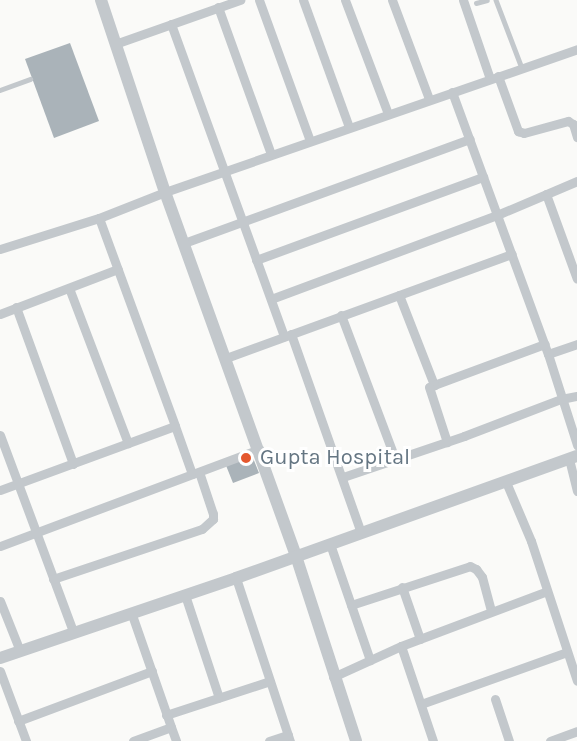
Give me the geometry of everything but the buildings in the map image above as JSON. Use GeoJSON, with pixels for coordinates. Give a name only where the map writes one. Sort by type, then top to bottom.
{"type":"FeatureCollection","features":[{"type":"Feature","properties":{"kind":"street"},"geometry":{"type":"LineString","coordinates":[[101,0],[165,192],[296,556],[333,677],[356,741]]}},
{"type":"Feature","properties":{"kind":"street"},"geometry":{"type":"LineString","coordinates":[[115,44],[240,0]]}},
{"type":"Feature","properties":{"kind":"street"},"geometry":{"type":"LineString","coordinates":[[259,0],[310,141]]}},
{"type":"Feature","properties":{"kind":"street"},"geometry":{"type":"LineString","coordinates":[[303,0],[349,127]]}},
{"type":"Feature","properties":{"kind":"street"},"geometry":{"type":"LineString","coordinates":[[345,0],[388,114]]}},
{"type":"Feature","properties":{"kind":"street"},"geometry":{"type":"LineString","coordinates":[[392,0],[429,99]]}},
{"type":"Feature","properties":{"kind":"street"},"geometry":{"type":"LineString","coordinates":[[463,0],[518,131],[524,133],[568,121],[573,124],[577,137]]}},
{"type":"Feature","properties":{"kind":"street"},"geometry":{"type":"LineString","coordinates":[[218,8],[271,154]]}},
{"type":"Feature","properties":{"kind":"street"},"geometry":{"type":"LineString","coordinates":[[171,24],[256,260],[343,477],[361,533]]}},
{"type":"Feature","properties":{"kind":"street"},"geometry":{"type":"LineString","coordinates":[[1,247],[99,218],[271,154],[577,49]]}},
{"type":"Feature","properties":{"kind":"street"},"geometry":{"type":"LineString","coordinates":[[452,92],[545,344],[577,445]]}},
{"type":"Feature","properties":{"kind":"street"},"geometry":{"type":"LineString","coordinates":[[184,243],[470,140]]}},
{"type":"Feature","properties":{"kind":"street"},"geometry":{"type":"LineString","coordinates":[[256,260],[483,177]]}},
{"type":"Feature","properties":{"kind":"street"},"geometry":{"type":"LineString","coordinates":[[271,299],[577,182]]}},
{"type":"Feature","properties":{"kind":"street"},"geometry":{"type":"LineString","coordinates":[[546,194],[577,279]]}},
{"type":"Feature","properties":{"kind":"street"},"geometry":{"type":"LineString","coordinates":[[53,579],[202,529],[213,519],[213,514],[175,426],[99,218]]}},
{"type":"Feature","properties":{"kind":"street"},"geometry":{"type":"LineString","coordinates":[[226,358],[512,254]]}},
{"type":"Feature","properties":{"kind":"street"},"geometry":{"type":"LineString","coordinates":[[0,314],[118,269]]}},
{"type":"Feature","properties":{"kind":"street"},"geometry":{"type":"LineString","coordinates":[[69,288],[128,443]]}},
{"type":"Feature","properties":{"kind":"street"},"geometry":{"type":"LineString","coordinates":[[399,295],[434,385]]}},
{"type":"Feature","properties":{"kind":"street"},"geometry":{"type":"LineString","coordinates":[[16,308],[73,464]]}},
{"type":"Feature","properties":{"kind":"street"},"geometry":{"type":"LineString","coordinates":[[341,315],[395,459]]}},
{"type":"Feature","properties":{"kind":"street"},"geometry":{"type":"LineString","coordinates":[[447,442],[429,387],[545,344]]}},
{"type":"Feature","properties":{"kind":"street"},"geometry":{"type":"LineString","coordinates":[[548,354],[577,344]]}},
{"type":"Feature","properties":{"kind":"street"},"geometry":{"type":"LineString","coordinates":[[343,477],[447,442],[561,399],[577,396]]}},
{"type":"Feature","properties":{"kind":"street"},"geometry":{"type":"LineString","coordinates":[[0,490],[175,426]]}},
{"type":"Feature","properties":{"kind":"street"},"geometry":{"type":"LineString","coordinates":[[0,435],[73,631]]}},
{"type":"Feature","properties":{"kind":"street"},"geometry":{"type":"LineString","coordinates":[[0,546],[259,449]]}},
{"type":"Feature","properties":{"kind":"street"},"geometry":{"type":"LineString","coordinates":[[0,658],[73,631],[236,578],[573,457],[577,491]]}},
{"type":"Feature","properties":{"kind":"street"},"geometry":{"type":"LineString","coordinates":[[506,482],[531,541],[577,680]]}},
{"type":"Feature","properties":{"kind":"street"},"geometry":{"type":"LineString","coordinates":[[330,544],[370,660]]}},
{"type":"Feature","properties":{"kind":"street"},"geometry":{"type":"LineString","coordinates":[[351,605],[470,567],[476,569],[482,577],[490,611]]}},
{"type":"Feature","properties":{"kind":"street"},"geometry":{"type":"LineString","coordinates":[[236,578],[289,738],[269,741]]}},
{"type":"Feature","properties":{"kind":"street"},"geometry":{"type":"LineString","coordinates":[[402,587],[420,639]]}},
{"type":"Feature","properties":{"kind":"street"},"geometry":{"type":"LineString","coordinates":[[333,677],[401,646],[547,591]]}},
{"type":"Feature","properties":{"kind":"street"},"geometry":{"type":"LineString","coordinates":[[185,595],[219,698]]}},
{"type":"Feature","properties":{"kind":"street"},"geometry":{"type":"LineString","coordinates":[[0,602],[20,651]]}},
{"type":"Feature","properties":{"kind":"street"},"geometry":{"type":"LineString","coordinates":[[131,612],[176,741]]}},
{"type":"Feature","properties":{"kind":"street"},"geometry":{"type":"LineString","coordinates":[[401,646],[433,741]]}},
{"type":"Feature","properties":{"kind":"street"},"geometry":{"type":"LineString","coordinates":[[421,704],[567,652]]}},
{"type":"Feature","properties":{"kind":"street"},"geometry":{"type":"LineString","coordinates":[[0,671],[26,741]]}},
{"type":"Feature","properties":{"kind":"street"},"geometry":{"type":"LineString","coordinates":[[18,721],[152,671]]}},
{"type":"Feature","properties":{"kind":"street"},"geometry":{"type":"LineString","coordinates":[[166,715],[270,681]]}},
{"type":"Feature","properties":{"kind":"street"},"geometry":{"type":"LineString","coordinates":[[495,699],[509,741]]}},
{"type":"Feature","properties":{"kind":"street"},"geometry":{"type":"LineString","coordinates":[[133,741],[171,727]]}},
{"type":"Feature","properties":{"kind":"street"},"geometry":{"type":"LineString","coordinates":[[550,741],[577,731]]}},
{"type":"Feature","properties":{"kind":"lane"},"geometry":{"type":"LineString","coordinates":[[476,3],[487,0]]}},
{"type":"Feature","properties":{"kind":"lane"},"geometry":{"type":"LineString","coordinates":[[496,0],[522,68]]}},
{"type":"Feature","properties":{"kind":"lane"},"geometry":{"type":"LineString","coordinates":[[0,90],[30,79]]}},
{"type":"Feature","properties":{"kind":"place","name":"Gupta Hospital"},"geometry":{"type":"Point","coordinates":[246,458]}}]}
